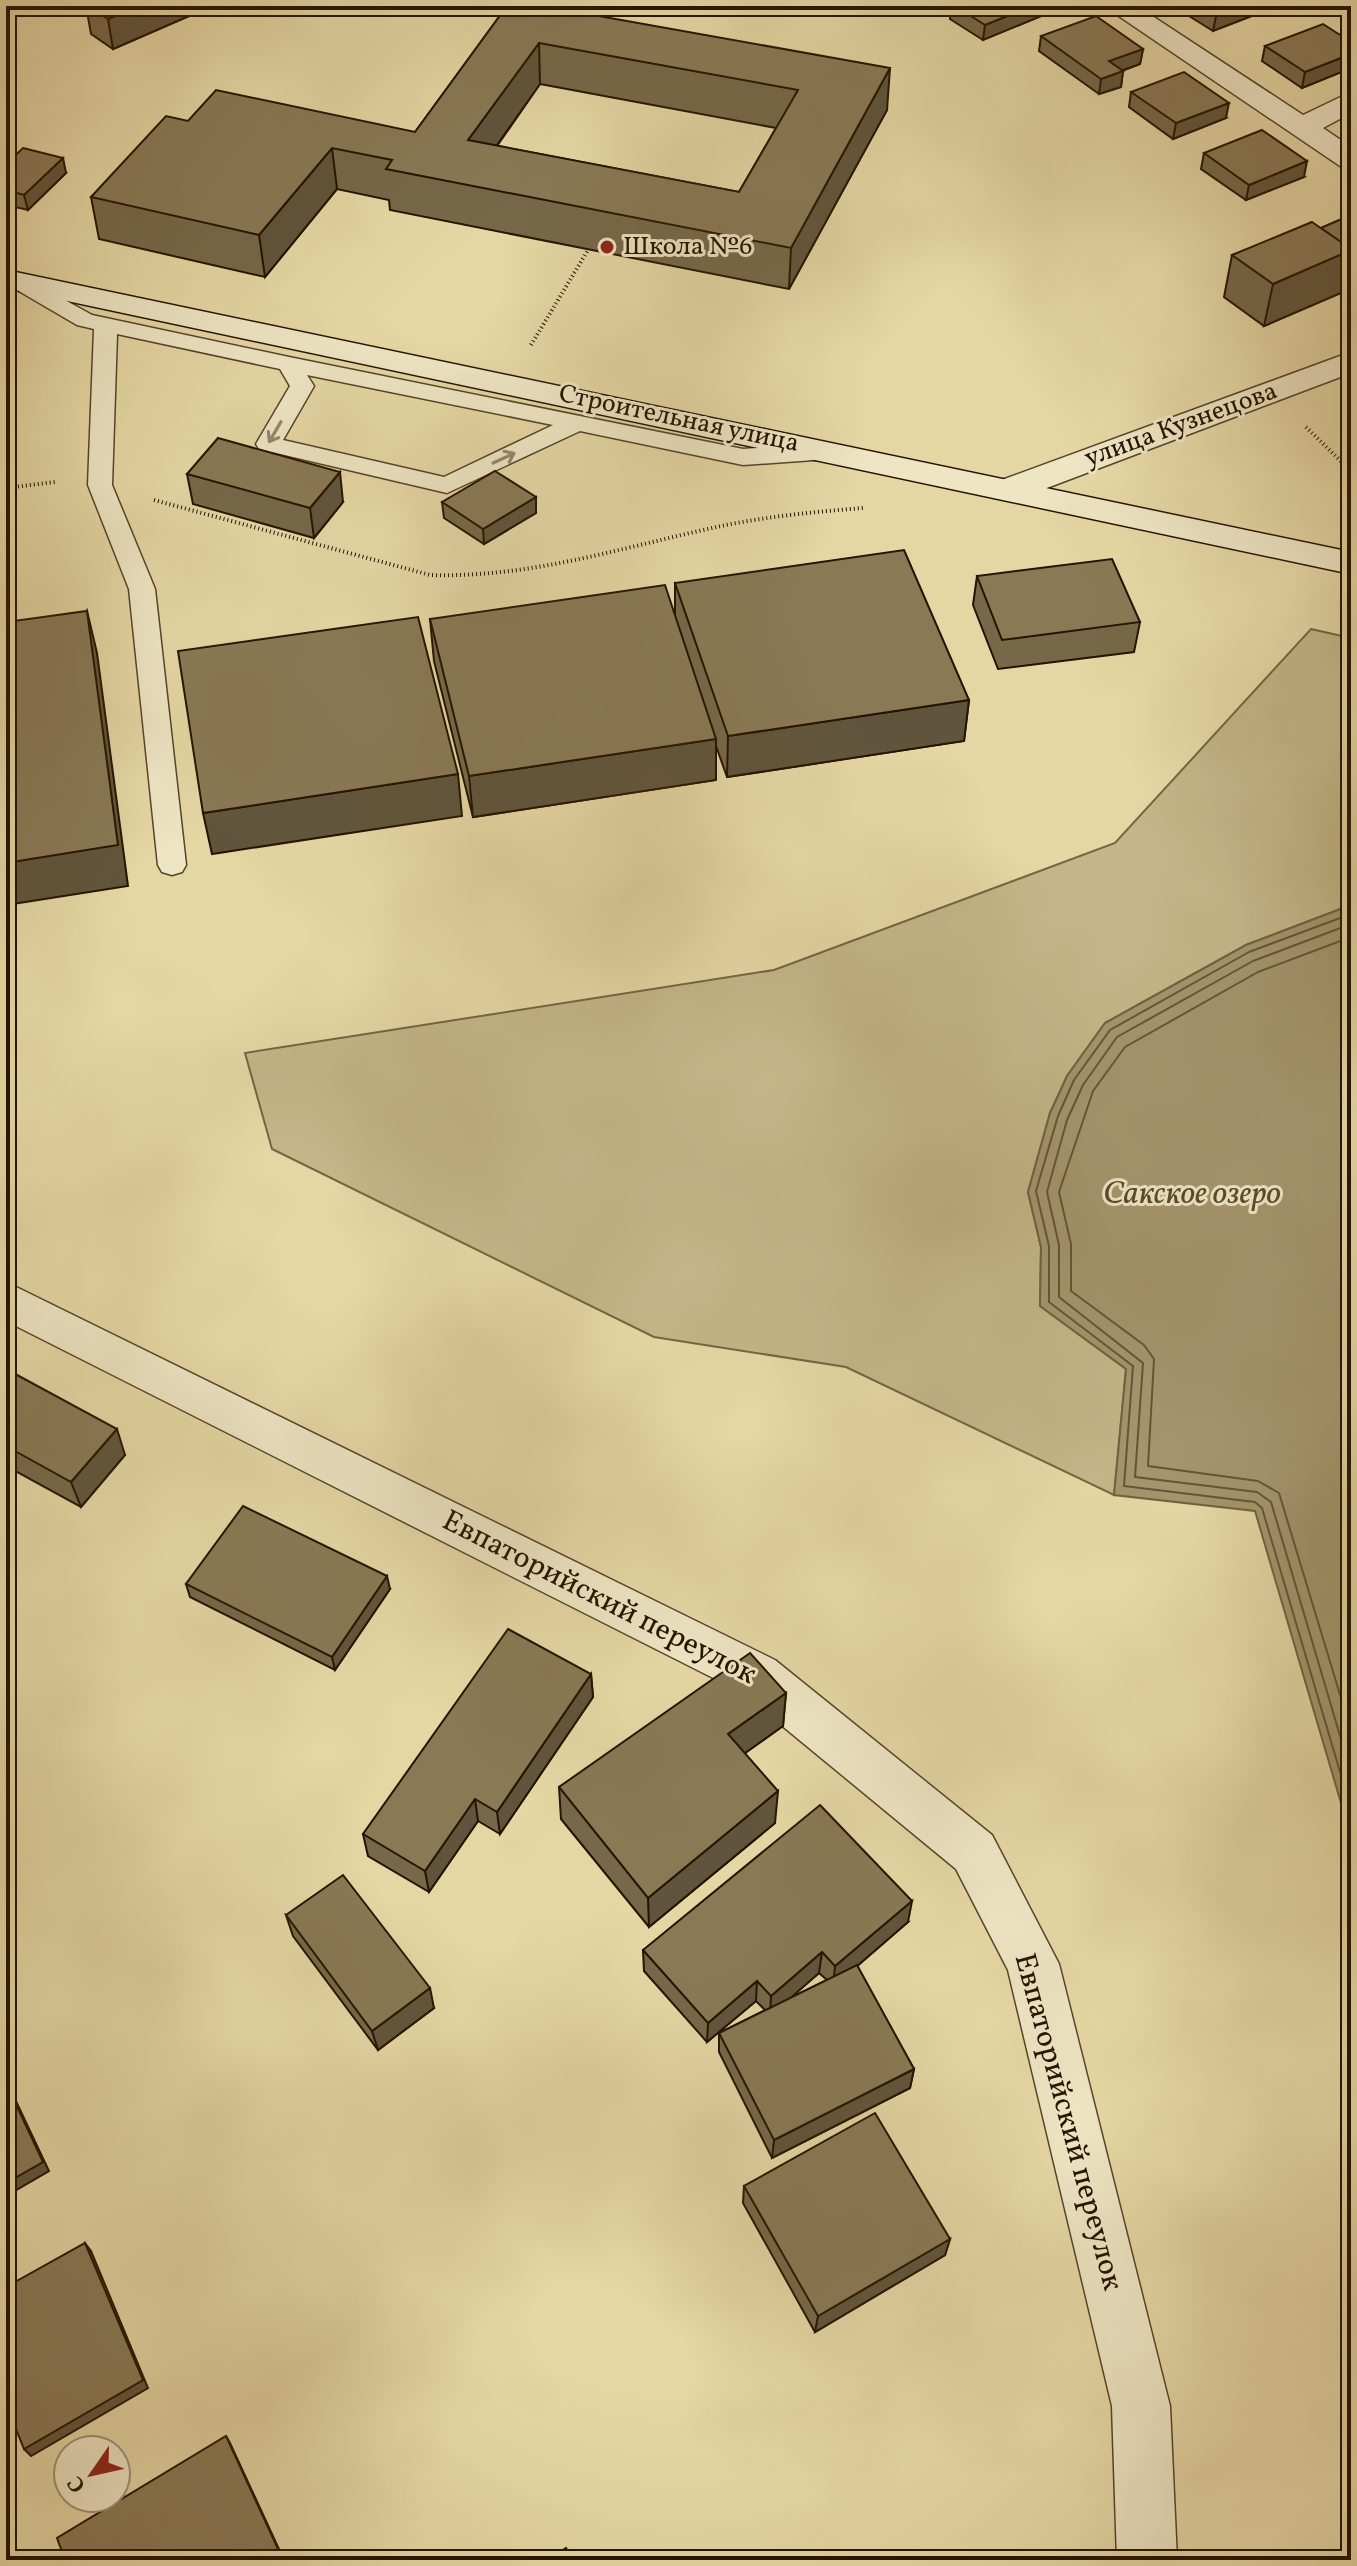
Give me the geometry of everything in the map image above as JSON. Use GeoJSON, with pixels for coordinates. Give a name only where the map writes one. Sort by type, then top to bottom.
{"type":"FeatureCollection","features":[{"type":"Feature","properties":{"kind":"street"},"geometry":{"type":"LineString","coordinates":[[1118,6],[1351,160]]}},
{"type":"Feature","properties":{"kind":"street"},"geometry":{"type":"LineString","coordinates":[[1303,127],[1351,101]]}},
{"type":"Feature","properties":{"kind":"street","name":"Строительная улица"},"geometry":{"type":"LineString","coordinates":[[13,281],[1351,563]]}},
{"type":"Feature","properties":{"kind":"street","name":"улица Кузнецова"},"geometry":{"type":"LineString","coordinates":[[1011,489],[1351,362]]}},
{"type":"Feature","properties":{"kind":"street","name":"Евпаторийский переулок"},"geometry":{"type":"LineString","coordinates":[[6,1300],[758,1676],[974,1852],[1033,1964],[1037,1979],[1141,2406],[1147,2560]]}},
{"type":"Feature","properties":{"kind":"lane"},"geometry":{"type":"LineString","coordinates":[[13,281],[85,320],[289,364],[743,457],[828,451]]}},
{"type":"Feature","properties":{"kind":"lane"},"geometry":{"type":"LineString","coordinates":[[106,325],[100,485],[142,589],[172,865]]}},
{"type":"Feature","properties":{"kind":"lane"},"geometry":{"type":"LineString","coordinates":[[289,364],[302,386],[268,444],[447,485],[578,423]]}},
{"type":"Feature","properties":{"kind":"path"},"geometry":{"type":"LineString","coordinates":[[535,340],[588,250]]}},
{"type":"Feature","properties":{"kind":"path"},"geometry":{"type":"LineString","coordinates":[[1299,420],[1351,471]]}},
{"type":"Feature","properties":{"kind":"path"},"geometry":{"type":"LineString","coordinates":[[6,488],[40,481],[100,485],[430,575],[464,578],[586,562],[740,522],[874,507]]}},
{"type":"Feature","properties":{"kind":"shaded area"},"geometry":{"type":"Polygon","coordinates":[[[1311,629],[1351,638],[1351,905],[1246,945],[1105,1023],[1067,1076],[1050,1113],[1028,1192],[1041,1247],[1040,1306],[1126,1369],[1114,1495],[846,1367],[654,1337],[272,1149],[245,1053],[774,970],[1115,843],[1311,629]]]}},
{"type":"Feature","properties":{"kind":"water","name":"Сакское озеро"},"geometry":{"type":"Polygon","coordinates":[[[1351,905],[1351,1837],[1255,1511],[1114,1495],[1126,1369],[1040,1306],[1041,1247],[1028,1192],[1050,1113],[1067,1076],[1105,1023],[1246,945],[1351,905]]]}},
{"type":"Feature","properties":{"kind":"building"},"geometry":{"type":"Polygon","coordinates":[[[88,6],[140,6],[108,19],[88,6]]]}},
{"type":"Feature","properties":{"kind":"building"},"geometry":{"type":"Polygon","coordinates":[[[507,6],[543,6],[890,68],[791,248],[386,169],[392,160],[332,148],[259,235],[91,197],[166,116],[188,121],[216,90],[415,132],[507,6]],[[539,43],[468,140],[739,192],[798,90],[539,43]]]}},
{"type":"Feature","properties":{"kind":"building"},"geometry":{"type":"Polygon","coordinates":[[[955,6],[1032,6],[985,25],[955,6]]]}},
{"type":"Feature","properties":{"kind":"building"},"geometry":{"type":"Polygon","coordinates":[[[1200,6],[1241,6],[1216,16],[1200,6]]]}},
{"type":"Feature","properties":{"kind":"building"},"geometry":{"type":"Polygon","coordinates":[[[1096,16],[1143,49],[1109,61],[1123,71],[1101,79],[1041,36],[1096,16]]]}},
{"type":"Feature","properties":{"kind":"building"},"geometry":{"type":"Polygon","coordinates":[[[1323,24],[1351,42],[1351,54],[1305,72],[1265,46],[1323,24]]]}},
{"type":"Feature","properties":{"kind":"building"},"geometry":{"type":"Polygon","coordinates":[[[1184,72],[1229,103],[1176,123],[1131,92],[1184,72]]]}},
{"type":"Feature","properties":{"kind":"building"},"geometry":{"type":"Polygon","coordinates":[[[1262,130],[1307,161],[1249,185],[1204,153],[1262,130]]]}},
{"type":"Feature","properties":{"kind":"building"},"geometry":{"type":"Polygon","coordinates":[[[23,148],[63,158],[24,195],[6,190],[6,164],[23,148]]]}},
{"type":"Feature","properties":{"kind":"building"},"geometry":{"type":"Polygon","coordinates":[[[1351,215],[1351,249],[1321,228],[1351,215]]]}},
{"type":"Feature","properties":{"kind":"building"},"geometry":{"type":"Polygon","coordinates":[[[1312,222],[1351,250],[1273,284],[1232,255],[1312,222]]]}},
{"type":"Feature","properties":{"kind":"building"},"geometry":{"type":"Polygon","coordinates":[[[218,438],[340,472],[310,508],[187,474],[218,438]]]}},
{"type":"Feature","properties":{"kind":"building"},"geometry":{"type":"Polygon","coordinates":[[[495,471],[536,497],[483,529],[442,502],[495,471]]]}},
{"type":"Feature","properties":{"kind":"building"},"geometry":{"type":"Polygon","coordinates":[[[904,550],[969,700],[728,736],[675,583],[904,550]]]}},
{"type":"Feature","properties":{"kind":"building"},"geometry":{"type":"Polygon","coordinates":[[[1112,559],[1140,622],[1002,640],[977,576],[1112,559]]]}},
{"type":"Feature","properties":{"kind":"building"},"geometry":{"type":"Polygon","coordinates":[[[665,585],[716,739],[469,776],[430,619],[665,585]]]}},
{"type":"Feature","properties":{"kind":"building"},"geometry":{"type":"Polygon","coordinates":[[[87,611],[118,845],[6,863],[6,622],[87,611]]]}},
{"type":"Feature","properties":{"kind":"building"},"geometry":{"type":"Polygon","coordinates":[[[418,617],[458,774],[203,813],[178,651],[418,617]]]}},
{"type":"Feature","properties":{"kind":"building"},"geometry":{"type":"Polygon","coordinates":[[[6,1369],[117,1429],[71,1482],[6,1446],[6,1369]]]}},
{"type":"Feature","properties":{"kind":"building"},"geometry":{"type":"Polygon","coordinates":[[[243,1506],[387,1576],[332,1657],[186,1584],[243,1506]]]}},
{"type":"Feature","properties":{"kind":"building"},"geometry":{"type":"Polygon","coordinates":[[[508,1629],[591,1674],[497,1812],[475,1799],[425,1871],[363,1834],[508,1629]]]}},
{"type":"Feature","properties":{"kind":"building"},"geometry":{"type":"Polygon","coordinates":[[[750,1653],[786,1693],[728,1734],[778,1791],[648,1898],[559,1787],[750,1653]]]}},
{"type":"Feature","properties":{"kind":"building"},"geometry":{"type":"Polygon","coordinates":[[[820,1805],[912,1901],[835,1966],[822,1952],[771,1996],[757,1981],[708,2023],[643,1950],[820,1805]]]}},
{"type":"Feature","properties":{"kind":"building"},"geometry":{"type":"Polygon","coordinates":[[[343,1875],[430,1988],[372,2031],[286,1915],[343,1875]]]}},
{"type":"Feature","properties":{"kind":"building"},"geometry":{"type":"Polygon","coordinates":[[[857,1965],[914,2069],[774,2140],[719,2033],[857,1965]]]}},
{"type":"Feature","properties":{"kind":"building"},"geometry":{"type":"Polygon","coordinates":[[[6,2083],[43,2162],[6,2183],[6,2083]]]}},
{"type":"Feature","properties":{"kind":"building"},"geometry":{"type":"Polygon","coordinates":[[[875,2113],[950,2239],[818,2316],[744,2186],[875,2113]]]}},
{"type":"Feature","properties":{"kind":"building"},"geometry":{"type":"Polygon","coordinates":[[[85,2243],[143,2380],[24,2449],[6,2404],[6,2287],[85,2243]]]}},
{"type":"Feature","properties":{"kind":"building"},"geometry":{"type":"Polygon","coordinates":[[[226,2436],[283,2560],[65,2560],[57,2538],[97,2514],[132,2514],[132,2493],[226,2436]]]}},
{"type":"Feature","properties":{"kind":"building"},"geometry":{"type":"Polygon","coordinates":[[[566,2548],[573,2560],[549,2560],[566,2548]]]}},
{"type":"Feature","properties":{"kind":"place","name":"Школа №6"},"geometry":{"type":"Point","coordinates":[607,247]}}]}
